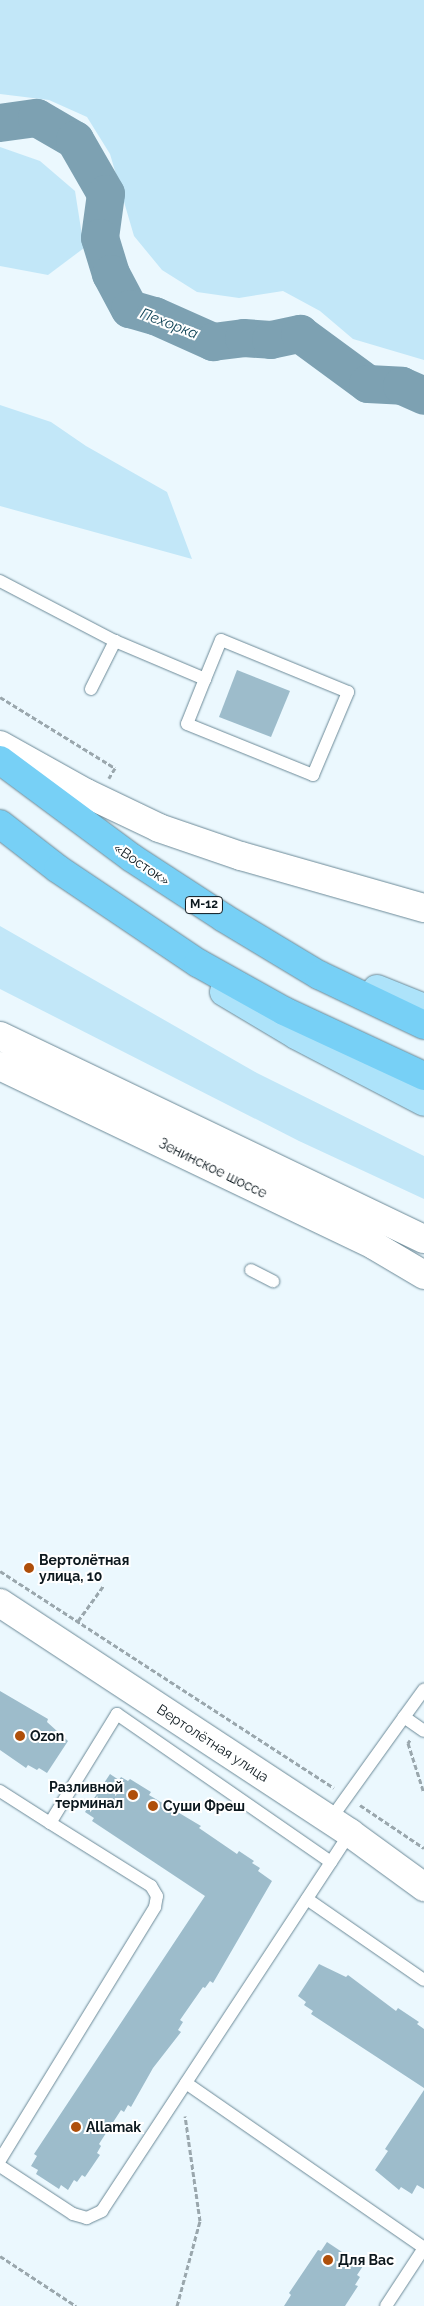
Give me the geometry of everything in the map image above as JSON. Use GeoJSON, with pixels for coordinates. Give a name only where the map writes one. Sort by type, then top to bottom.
{"type":"FeatureCollection","features":[{"type":"Feature","properties":{"kind":"highway","name":"«Восток»"},"geometry":{"type":"LineString","coordinates":[[0,760],[132,858],[238,927],[319,975],[424,1026]]}},
{"type":"Feature","properties":{"kind":"highway"},"geometry":{"type":"LineString","coordinates":[[0,824],[58,869],[198,963],[284,1011],[424,1076]]}},
{"type":"Feature","properties":{"kind":"main road"},"geometry":{"type":"LineString","coordinates":[[0,745],[86,794],[159,828],[241,856],[424,908]]}},
{"type":"Feature","properties":{"kind":"main road"},"geometry":{"type":"LineString","coordinates":[[58,869],[202,979],[296,1035],[424,1102]]}},
{"type":"Feature","properties":{"kind":"main road"},"geometry":{"type":"LineString","coordinates":[[238,927],[424,1008]]}},
{"type":"Feature","properties":{"kind":"main road"},"geometry":{"type":"LineString","coordinates":[[0,1036],[424,1239]]}},
{"type":"Feature","properties":{"kind":"main road","name":"Зенинское шоссе"},"geometry":{"type":"LineString","coordinates":[[0,1066],[375,1246],[424,1275]]}},
{"type":"Feature","properties":{"kind":"main road","name":"Вертолётная улица"},"geometry":{"type":"LineString","coordinates":[[0,1603],[124,1702],[340,1826],[424,1887]]}},
{"type":"Feature","properties":{"kind":"lane"},"geometry":{"type":"LineString","coordinates":[[0,581],[115,641],[205,679]]}},
{"type":"Feature","properties":{"kind":"lane"},"geometry":{"type":"LineString","coordinates":[[221,640],[348,692],[313,775],[187,724],[205,679],[221,640]]}},
{"type":"Feature","properties":{"kind":"lane"},"geometry":{"type":"LineString","coordinates":[[91,689],[115,641]]}},
{"type":"Feature","properties":{"kind":"lane"},"geometry":{"type":"LineString","coordinates":[[251,1270],[273,1281]]}},
{"type":"Feature","properties":{"kind":"lane"},"geometry":{"type":"LineString","coordinates":[[0,2166],[73,2214],[87,2218],[102,2211],[331,1862],[346,1797],[424,1689]]}},
{"type":"Feature","properties":{"kind":"lane"},"geometry":{"type":"LineString","coordinates":[[50,1823],[124,1702],[331,1862]]}},
{"type":"Feature","properties":{"kind":"lane"},"geometry":{"type":"LineString","coordinates":[[404,1717],[421,1729]]}},
{"type":"Feature","properties":{"kind":"lane"},"geometry":{"type":"LineString","coordinates":[[0,1791],[151,1886],[157,1896],[155,1907],[0,2160]]}},
{"type":"Feature","properties":{"kind":"lane"},"geometry":{"type":"LineString","coordinates":[[307,1899],[424,1980]]}},
{"type":"Feature","properties":{"kind":"lane"},"geometry":{"type":"LineString","coordinates":[[186,2083],[424,2248],[386,2306]]}},
{"type":"Feature","properties":{"kind":"path"},"geometry":{"type":"LineString","coordinates":[[0,697],[115,768]]}},
{"type":"Feature","properties":{"kind":"path"},"geometry":{"type":"LineString","coordinates":[[0,1571],[424,1848]]}},
{"type":"Feature","properties":{"kind":"path"},"geometry":{"type":"LineString","coordinates":[[78,1621],[104,1584]]}},
{"type":"Feature","properties":{"kind":"path"},"geometry":{"type":"LineString","coordinates":[[421,1729],[408,1742],[424,1793]]}},
{"type":"Feature","properties":{"kind":"path"},"geometry":{"type":"LineString","coordinates":[[177,2306],[200,2222],[185,2117],[201,2094]]}},
{"type":"Feature","properties":{"kind":"path"},"geometry":{"type":"LineString","coordinates":[[0,2256],[76,2306]]}},
{"type":"Feature","properties":{"kind":"shaded area"},"geometry":{"type":"Polygon","coordinates":[[[0,0],[424,0],[424,360],[353,339],[320,311],[283,291],[239,298],[197,292],[162,270],[134,236],[110,154],[87,117],[49,100],[0,94],[0,0]]]}},
{"type":"Feature","properties":{"kind":"shaded area"},"geometry":{"type":"Polygon","coordinates":[[[0,147],[40,161],[75,191],[84,248],[48,275],[0,266],[0,147]]]}},
{"type":"Feature","properties":{"kind":"shaded area"},"geometry":{"type":"Polygon","coordinates":[[[0,405],[51,422],[86,446],[167,492],[192,559],[0,506],[0,405]]]}},
{"type":"Feature","properties":{"kind":"shaded area"},"geometry":{"type":"Polygon","coordinates":[[[0,926],[257,1073],[424,1156],[424,1199],[299,1141],[0,989],[0,926]]]}},
{"type":"Feature","properties":{"kind":"building"},"geometry":{"type":"Polygon","coordinates":[[[237,670],[290,691],[271,737],[219,717],[237,670]]]}},
{"type":"Feature","properties":{"kind":"building"},"geometry":{"type":"Polygon","coordinates":[[[0,1691],[48,1719],[47,1722],[68,1741],[47,1773],[39,1768],[37,1770],[28,1765],[26,1768],[0,1750],[0,1691]]]}},
{"type":"Feature","properties":{"kind":"building"},"geometry":{"type":"Polygon","coordinates":[[[110,1774],[119,1780],[121,1777],[128,1781],[130,1779],[151,1792],[149,1795],[201,1826],[199,1828],[237,1854],[239,1851],[254,1861],[252,1863],[260,1868],[258,1871],[272,1881],[213,1983],[210,1981],[205,1988],[203,1987],[180,2020],[183,2022],[178,2030],[181,2032],[153,2068],[131,2107],[128,2105],[124,2112],[121,2110],[99,2144],[101,2146],[97,2153],[100,2155],[85,2177],[82,2175],[77,2182],[74,2180],[68,2190],[61,2185],[59,2189],[36,2174],[38,2170],[31,2166],[37,2156],[34,2154],[205,1896],[92,1821],[94,1818],[85,1812],[110,1774]]]}},
{"type":"Feature","properties":{"kind":"building"},"geometry":{"type":"Polygon","coordinates":[[[319,1964],[346,1977],[348,1975],[396,2011],[398,2008],[419,2022],[417,2024],[424,2029],[424,2088],[311,2014],[313,2011],[304,2005],[306,2002],[298,1996],[319,1964]]]}},
{"type":"Feature","properties":{"kind":"building"},"geometry":{"type":"Polygon","coordinates":[[[424,2090],[424,2189],[417,2185],[412,2194],[401,2187],[399,2190],[375,2170],[388,2151],[385,2149],[424,2090]]]}},
{"type":"Feature","properties":{"kind":"building"},"geometry":{"type":"Polygon","coordinates":[[[327,2242],[363,2266],[357,2275],[360,2277],[355,2285],[358,2286],[345,2306],[284,2306],[291,2295],[289,2293],[318,2250],[321,2251],[327,2242]]]}},
{"type":"Feature","properties":{"kind":"waterway","name":"Пехорка"},"geometry":{"type":"LineString","coordinates":[[0,123],[37,118],[75,140],[106,194],[100,238],[111,274],[130,309],[155,316],[213,342],[244,338],[271,340],[300,334],[368,384],[402,386],[424,396]]}},
{"type":"Feature","properties":{"kind":"place","name":"Вертолётная улица, 10"},"geometry":{"type":"Point","coordinates":[29,1568]}},
{"type":"Feature","properties":{"kind":"place","name":"Ozon"},"geometry":{"type":"Point","coordinates":[20,1736]}},
{"type":"Feature","properties":{"kind":"place","name":"Разливной терминал"},"geometry":{"type":"Point","coordinates":[133,1795]}},
{"type":"Feature","properties":{"kind":"place","name":"Суши Фреш"},"geometry":{"type":"Point","coordinates":[153,1806]}},
{"type":"Feature","properties":{"kind":"place","name":"Allamak"},"geometry":{"type":"Point","coordinates":[76,2127]}},
{"type":"Feature","properties":{"kind":"place","name":"Для Вас"},"geometry":{"type":"Point","coordinates":[328,2260]}}]}
